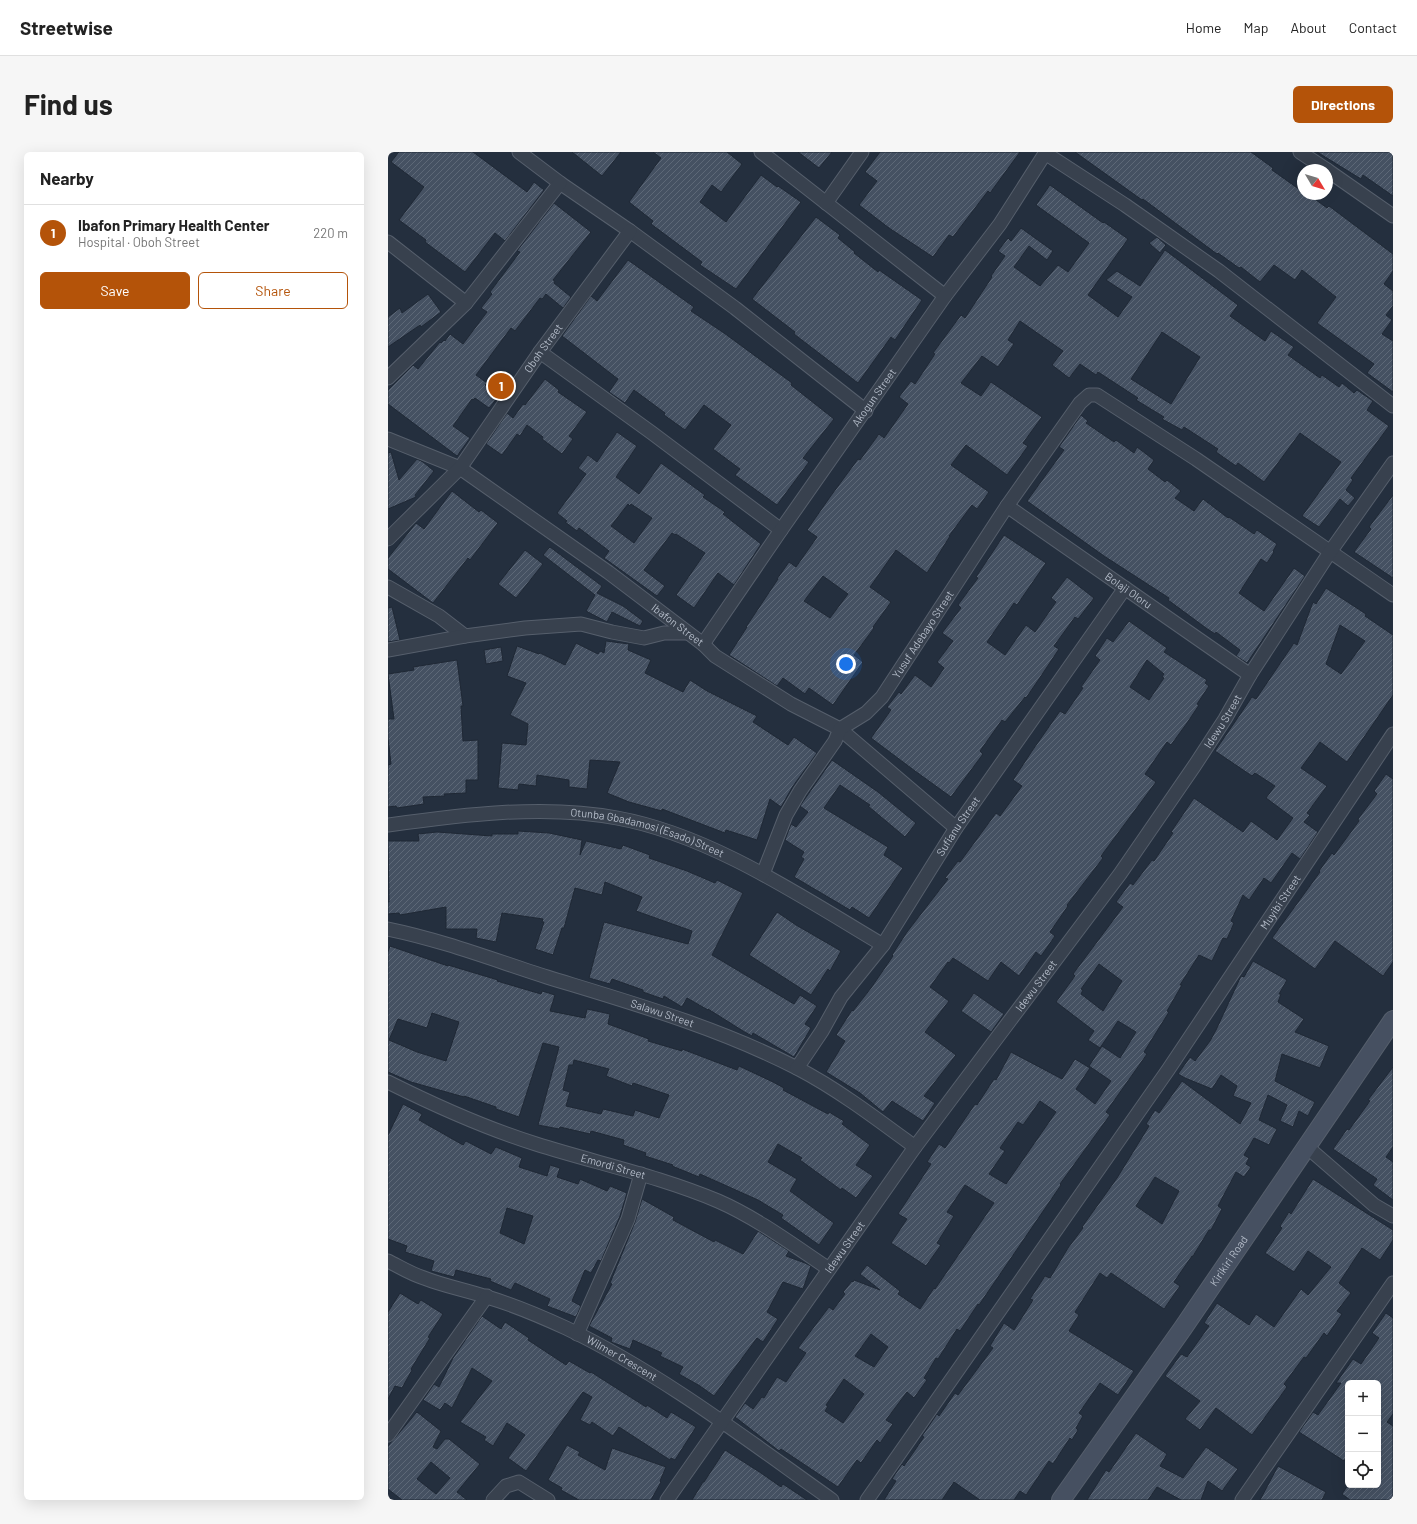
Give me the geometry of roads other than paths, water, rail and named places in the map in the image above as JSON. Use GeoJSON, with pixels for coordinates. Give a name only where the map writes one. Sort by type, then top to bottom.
{"type":"FeatureCollection","features":[{"type":"Feature","properties":{"kind":"main road","name":"Kirikiri Road"},"geometry":{"type":"LineString","coordinates":[[1061,1500],[1183,1328],[1393,1020]]}},
{"type":"Feature","properties":{"kind":"street"},"geometry":{"type":"LineString","coordinates":[[519,152],[735,308],[866,411]]}},
{"type":"Feature","properties":{"kind":"street"},"geometry":{"type":"LineString","coordinates":[[761,152],[946,296]]}},
{"type":"Feature","properties":{"kind":"street"},"geometry":{"type":"LineString","coordinates":[[826,203],[862,152]]}},
{"type":"Feature","properties":{"kind":"street"},"geometry":{"type":"LineString","coordinates":[[1300,152],[1318,164]]}},
{"type":"Feature","properties":{"kind":"street"},"geometry":{"type":"LineString","coordinates":[[1046,153],[1219,271],[1393,406]]}},
{"type":"Feature","properties":{"kind":"street","name":"Akogun Street"},"geometry":{"type":"LineString","coordinates":[[703,644],[781,530],[946,296],[1000,224],[1046,153]]}},
{"type":"Feature","properties":{"kind":"street"},"geometry":{"type":"LineString","coordinates":[[1333,174],[1393,216]]}},
{"type":"Feature","properties":{"kind":"street"},"geometry":{"type":"LineString","coordinates":[[388,378],[466,303],[560,183]]}},
{"type":"Feature","properties":{"kind":"street","name":"Oboh Street"},"geometry":{"type":"LineString","coordinates":[[388,539],[460,468],[540,352],[630,231]]}},
{"type":"Feature","properties":{"kind":"street"},"geometry":{"type":"LineString","coordinates":[[388,242],[466,303]]}},
{"type":"Feature","properties":{"kind":"street"},"geometry":{"type":"LineString","coordinates":[[540,352],[652,433],[781,530]]}},
{"type":"Feature","properties":{"kind":"street","name":"Yusuf Adebayo Street"},"geometry":{"type":"LineString","coordinates":[[840,729],[866,713],[882,697],[1007,506],[1080,403],[1089,395],[1097,395],[1189,455],[1330,552]]}},
{"type":"Feature","properties":{"kind":"street","name":"Ibafon Street"},"geometry":{"type":"LineString","coordinates":[[388,439],[460,468],[608,572],[703,644],[715,656],[792,704],[840,729],[956,828]]}},
{"type":"Feature","properties":{"kind":"street","name":"Idewu Street"},"geometry":{"type":"LineString","coordinates":[[667,1500],[721,1421],[915,1147],[1120,874],[1208,745],[1250,675],[1330,552],[1393,463]]}},
{"type":"Feature","properties":{"kind":"street","name":"Bolaji Oloru"},"geometry":{"type":"LineString","coordinates":[[1007,506],[1250,675]]}},
{"type":"Feature","properties":{"kind":"street"},"geometry":{"type":"LineString","coordinates":[[1330,552],[1393,595]]}},
{"type":"Feature","properties":{"kind":"street"},"geometry":{"type":"LineString","coordinates":[[388,587],[439,616],[465,636]]}},
{"type":"Feature","properties":{"kind":"street","name":"Sufianu Street"},"geometry":{"type":"LineString","coordinates":[[797,1068],[822,1031],[842,997],[883,945],[956,828],[1125,588]]}},
{"type":"Feature","properties":{"kind":"street"},"geometry":{"type":"LineString","coordinates":[[388,650],[465,636],[525,628],[581,624],[644,638],[664,633],[688,633]]}},
{"type":"Feature","properties":{"kind":"street"},"geometry":{"type":"LineString","coordinates":[[763,874],[786,815],[800,791],[835,741],[840,729]]}},
{"type":"Feature","properties":{"kind":"street","name":"Muyibi Street"},"geometry":{"type":"LineString","coordinates":[[866,1500],[1168,1070],[1393,734]]}},
{"type":"Feature","properties":{"kind":"street","name":"Otunba Gbadamosi (Esado) Street"},"geometry":{"type":"LineString","coordinates":[[388,825],[456,816],[512,813],[582,813],[652,826],[692,840],[763,874],[883,945]]}},
{"type":"Feature","properties":{"kind":"street","name":"Salawu Street"},"geometry":{"type":"LineString","coordinates":[[388,929],[422,936],[666,1013],[716,1031],[797,1068],[846,1097],[915,1147]]}},
{"type":"Feature","properties":{"kind":"street","name":"Emordi Street"},"geometry":{"type":"LineString","coordinates":[[388,1082],[427,1101],[501,1133],[691,1190],[719,1202],[757,1222],[829,1268]]}},
{"type":"Feature","properties":{"kind":"street"},"geometry":{"type":"LineString","coordinates":[[1306,1146],[1374,1205],[1393,1216]]}},
{"type":"Feature","properties":{"kind":"street"},"geometry":{"type":"LineString","coordinates":[[577,1334],[626,1225],[641,1174]]}},
{"type":"Feature","properties":{"kind":"street","name":"Wilmer Crescent"},"geometry":{"type":"LineString","coordinates":[[388,1262],[423,1278],[487,1296],[518,1307],[577,1334],[621,1357],[673,1388],[832,1500]]}},
{"type":"Feature","properties":{"kind":"street"},"geometry":{"type":"LineString","coordinates":[[1242,1500],[1393,1283]]}},
{"type":"Feature","properties":{"kind":"street"},"geometry":{"type":"LineString","coordinates":[[388,1435],[487,1296]]}},
{"type":"Feature","properties":{"kind":"street"},"geometry":{"type":"LineString","coordinates":[[492,1500],[506,1486],[519,1482],[548,1500]]}},
{"type":"Feature","properties":{"kind":"place","name":"Ibafon Primary Health Center"},"geometry":{"type":"Point","coordinates":[501,386]}}]}
